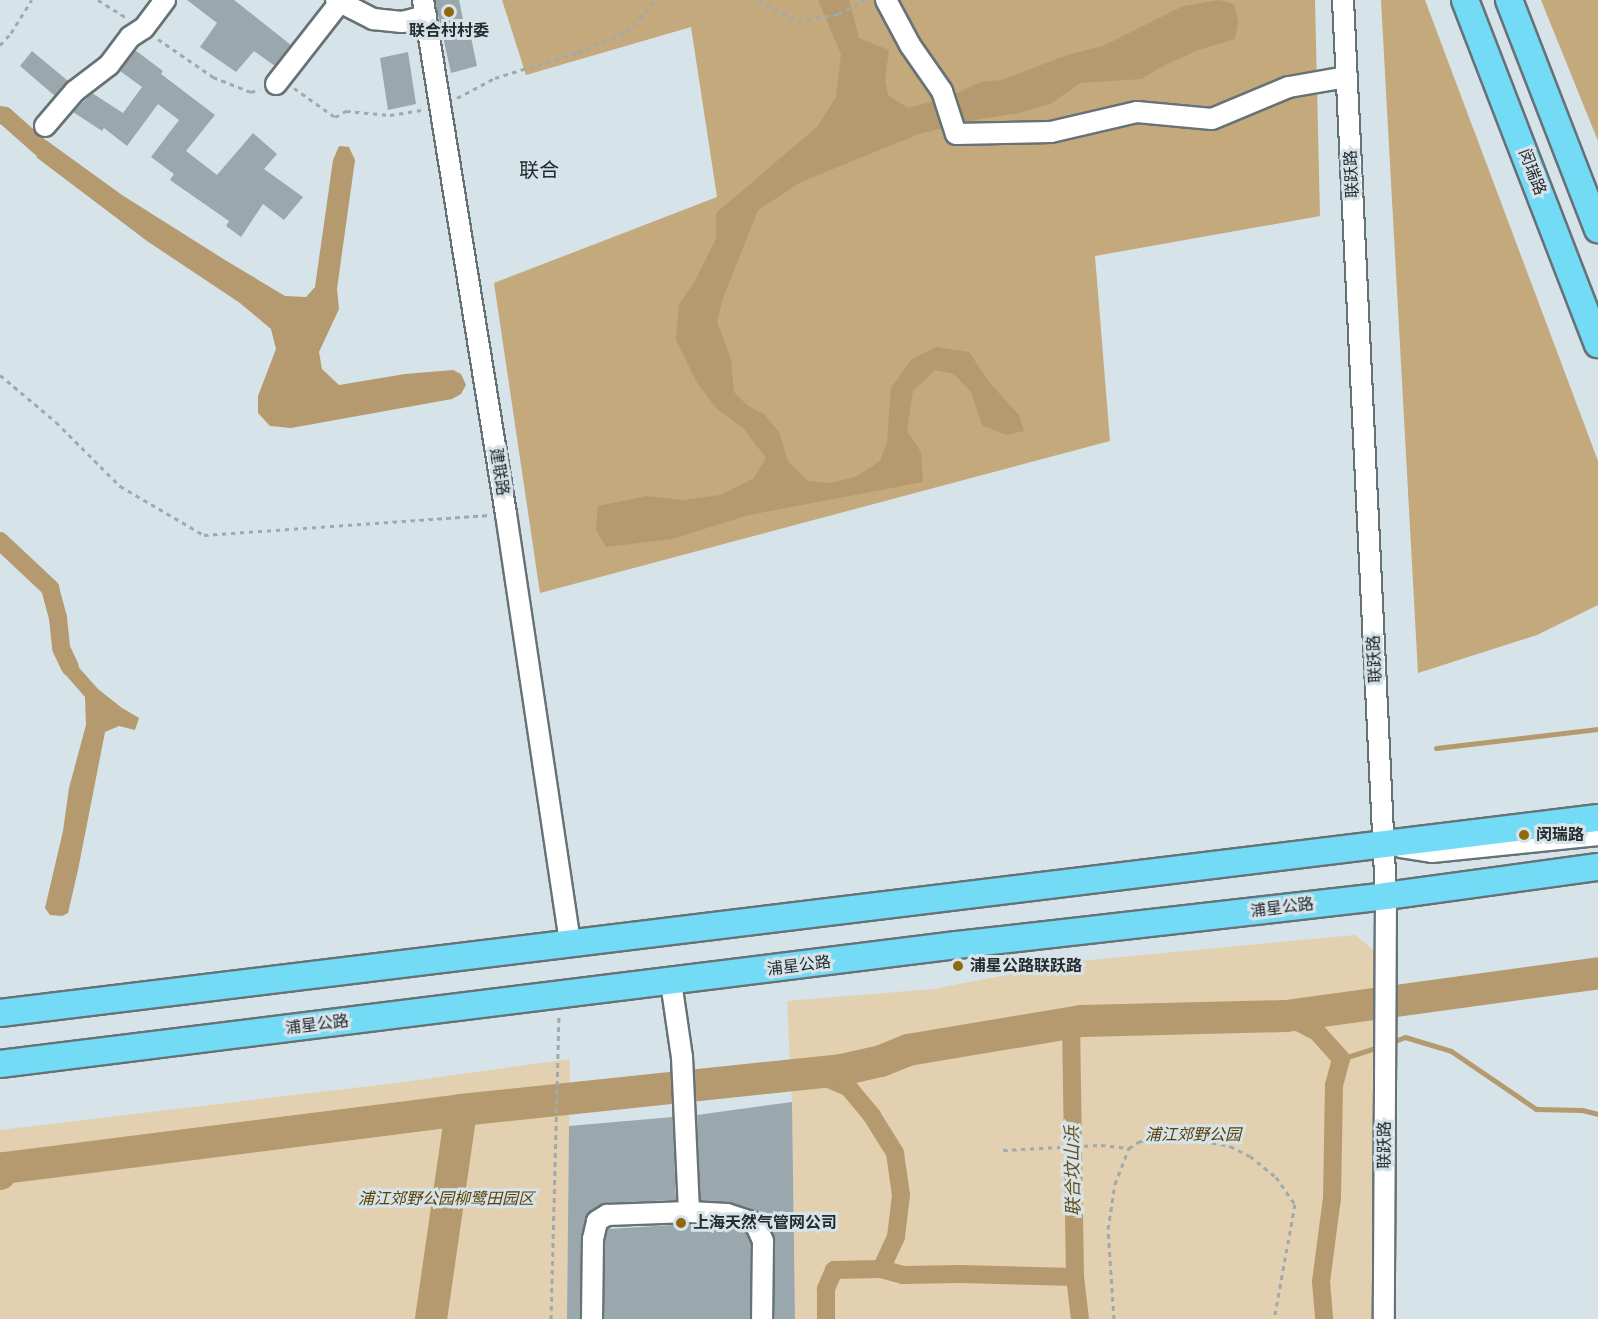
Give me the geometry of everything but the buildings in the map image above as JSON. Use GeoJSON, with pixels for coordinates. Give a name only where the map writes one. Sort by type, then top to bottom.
{"type":"FeatureCollection","features":[{"type":"Feature","properties":{"kind":"main road","name":"闵瑞路"},"geometry":{"type":"LineString","coordinates":[[1465,0],[1598,344]]}},
{"type":"Feature","properties":{"kind":"main road"},"geometry":{"type":"LineString","coordinates":[[1509,0],[1598,229]]}},
{"type":"Feature","properties":{"kind":"main road"},"geometry":{"type":"LineString","coordinates":[[0,1014],[1598,818]]}},
{"type":"Feature","properties":{"kind":"main road","name":"浦星公路"},"geometry":{"type":"LineString","coordinates":[[0,1064],[957,945],[1386,896],[1598,867]]}},
{"type":"Feature","properties":{"kind":"street"},"geometry":{"type":"LineString","coordinates":[[45,126],[75,91],[109,65],[130,37],[144,28],[165,0]]}},
{"type":"Feature","properties":{"kind":"street"},"geometry":{"type":"LineString","coordinates":[[886,0],[910,45],[942,91],[956,134],[1051,132],[1137,112],[1212,119],[1289,87],[1347,77]]}},
{"type":"Feature","properties":{"kind":"street","name":"联跃路"},"geometry":{"type":"LineString","coordinates":[[1343,0],[1386,896],[1384,1319]]}},
{"type":"Feature","properties":{"kind":"street"},"geometry":{"type":"LineString","coordinates":[[276,84],[338,1],[373,19],[402,22],[424,8]]}},
{"type":"Feature","properties":{"kind":"street","name":"建联路"},"geometry":{"type":"LineString","coordinates":[[424,8],[506,514],[570,944]]}},
{"type":"Feature","properties":{"kind":"street"},"geometry":{"type":"LineString","coordinates":[[1384,844],[1432,852],[1598,835]]}},
{"type":"Feature","properties":{"kind":"street"},"geometry":{"type":"LineString","coordinates":[[671,982],[682,1057],[689,1212]]}},
{"type":"Feature","properties":{"kind":"street"},"geometry":{"type":"LineString","coordinates":[[592,1319],[593,1239],[597,1221],[607,1215],[689,1212],[727,1214],[755,1223],[763,1241],[762,1319]]}},
{"type":"Feature","properties":{"kind":"path"},"geometry":{"type":"LineString","coordinates":[[0,45],[11,33],[32,0]]}},
{"type":"Feature","properties":{"kind":"path"},"geometry":{"type":"LineString","coordinates":[[98,0],[144,28],[213,77],[251,92],[286,82],[335,117],[345,111],[390,115],[440,107],[495,78],[578,52],[627,32],[656,0]]}},
{"type":"Feature","properties":{"kind":"path"},"geometry":{"type":"LineString","coordinates":[[758,0],[798,21],[838,14],[866,0]]}},
{"type":"Feature","properties":{"kind":"path"},"geometry":{"type":"LineString","coordinates":[[0,375],[56,422],[120,486],[204,535],[506,514]]}},
{"type":"Feature","properties":{"kind":"path"},"geometry":{"type":"LineString","coordinates":[[551,1319],[559,1074],[559,996]]}},
{"type":"Feature","properties":{"kind":"path"},"geometry":{"type":"LineString","coordinates":[[1114,1319],[1108,1229],[1115,1184],[1129,1149],[1140,1141],[1194,1139],[1221,1144],[1250,1156],[1276,1177],[1295,1204],[1274,1319]]}},
{"type":"Feature","properties":{"kind":"path"},"geometry":{"type":"LineString","coordinates":[[1003,1150],[1054,1146],[1101,1146],[1129,1149]]}},
{"type":"Feature","properties":{"kind":"green space","name":"浦江郊野公园"},"geometry":{"type":"Polygon","coordinates":[[[1355,935],[1379,954],[1377,1319],[795,1319],[792,1102],[787,1001],[933,989],[1079,961],[1355,935]]]}},
{"type":"Feature","properties":{"kind":"green space","name":"浦江郊野公园柳鹭田园区"},"geometry":{"type":"Polygon","coordinates":[[[570,1059],[567,1319],[0,1319],[0,1130],[396,1083],[570,1059]]]}},
{"type":"Feature","properties":{"kind":"shaded area"},"geometry":{"type":"Polygon","coordinates":[[[502,0],[1315,0],[1320,216],[1095,256],[1110,441],[540,593],[494,283],[717,197],[691,27],[526,75],[502,0]]]}},
{"type":"Feature","properties":{"kind":"shaded area"},"geometry":{"type":"Polygon","coordinates":[[[818,0],[849,0],[859,38],[889,50],[885,79],[888,95],[908,108],[946,98],[981,82],[1002,80],[1067,55],[1103,46],[1183,6],[1219,0],[1234,4],[1238,22],[1235,39],[1198,50],[1161,67],[1142,79],[1080,83],[1052,103],[1019,113],[980,119],[919,134],[801,182],[758,210],[723,298],[717,322],[731,359],[734,392],[748,406],[764,414],[779,432],[788,461],[808,481],[830,483],[855,477],[880,461],[887,442],[891,388],[912,359],[936,347],[969,352],[989,382],[1019,415],[1024,431],[1006,435],[982,425],[971,392],[954,374],[935,370],[913,391],[907,431],[921,452],[923,482],[749,515],[672,539],[606,547],[596,530],[598,506],[647,496],[683,500],[721,495],[753,479],[766,458],[743,428],[717,409],[697,383],[676,340],[679,305],[696,279],[716,239],[716,213],[817,127],[836,97],[841,54],[818,0]]]}},
{"type":"Feature","properties":{"kind":"shaded area"},"geometry":{"type":"Polygon","coordinates":[[[1381,0],[1425,0],[1598,461],[1598,605],[1537,635],[1418,673],[1381,0]]]}},
{"type":"Feature","properties":{"kind":"shaded area"},"geometry":{"type":"Polygon","coordinates":[[[1541,0],[1598,0],[1598,141],[1541,0]]]}},
{"type":"Feature","properties":{"kind":"shaded area"},"geometry":{"type":"Polygon","coordinates":[[[46,140],[122,195],[225,260],[285,296],[306,297],[315,287],[333,160],[339,146],[349,147],[355,160],[337,289],[339,309],[319,352],[322,369],[339,385],[405,374],[453,370],[461,374],[466,385],[461,394],[452,399],[291,428],[270,426],[258,413],[258,396],[276,349],[271,329],[240,303],[147,241],[36,157],[46,140]]]}},
{"type":"Feature","properties":{"kind":"shaded area"},"geometry":{"type":"Polygon","coordinates":[[[74,662],[98,689],[139,718],[135,730],[119,726],[105,732],[68,913],[62,916],[50,915],[45,908],[63,831],[69,788],[86,725],[85,697],[64,673],[74,662]]]}},
{"type":"Feature","properties":{"kind":"waterway"},"geometry":{"type":"LineString","coordinates":[[0,115],[5,116],[41,148]]}},
{"type":"Feature","properties":{"kind":"waterway"},"geometry":{"type":"LineString","coordinates":[[0,541],[50,588],[58,618],[61,648],[70,667]]}},
{"type":"Feature","properties":{"kind":"waterway"},"geometry":{"type":"LineString","coordinates":[[1436,748],[1598,729]]}},
{"type":"Feature","properties":{"kind":"waterway"},"geometry":{"type":"LineString","coordinates":[[0,1174],[4,1168],[461,1110],[841,1070],[881,1061],[908,1050],[1082,1021],[1286,1016],[1598,973]]}},
{"type":"Feature","properties":{"kind":"waterway"},"geometry":{"type":"LineString","coordinates":[[1286,1016],[1317,1032],[1341,1059],[1334,1085],[1332,1198],[1321,1282],[1324,1319]]}},
{"type":"Feature","properties":{"kind":"waterway","name":"联合坟山浜"},"geometry":{"type":"LineString","coordinates":[[1071,1023],[1075,1277],[1080,1319]]}},
{"type":"Feature","properties":{"kind":"waterway"},"geometry":{"type":"LineString","coordinates":[[1390,1043],[1405,1037],[1451,1051],[1536,1109],[1582,1110],[1598,1114]]}},
{"type":"Feature","properties":{"kind":"waterway"},"geometry":{"type":"LineString","coordinates":[[1341,1059],[1381,1046]]}},
{"type":"Feature","properties":{"kind":"waterway"},"geometry":{"type":"LineString","coordinates":[[812,1072],[848,1087],[872,1116],[895,1153],[901,1195],[896,1237],[881,1269],[834,1270],[826,1289],[826,1319]]}},
{"type":"Feature","properties":{"kind":"waterway"},"geometry":{"type":"LineString","coordinates":[[431,1319],[461,1110]]}},
{"type":"Feature","properties":{"kind":"waterway"},"geometry":{"type":"LineString","coordinates":[[881,1269],[903,1275],[1075,1277]]}},
{"type":"Feature","properties":{"kind":"place","name":"联合村村委"},"geometry":{"type":"Point","coordinates":[449,12]}},
{"type":"Feature","properties":{"kind":"place","name":"闵瑞路"},"geometry":{"type":"Point","coordinates":[1524,835]}},
{"type":"Feature","properties":{"kind":"place","name":"浦星公路联跃路"},"geometry":{"type":"Point","coordinates":[958,966]}},
{"type":"Feature","properties":{"kind":"place","name":"上海天然气管网公司"},"geometry":{"type":"Point","coordinates":[681,1223]}},
{"type":"Feature","properties":{"kind":"district","name":"联合"},"geometry":{"type":"Point","coordinates":[539,170]}}]}
